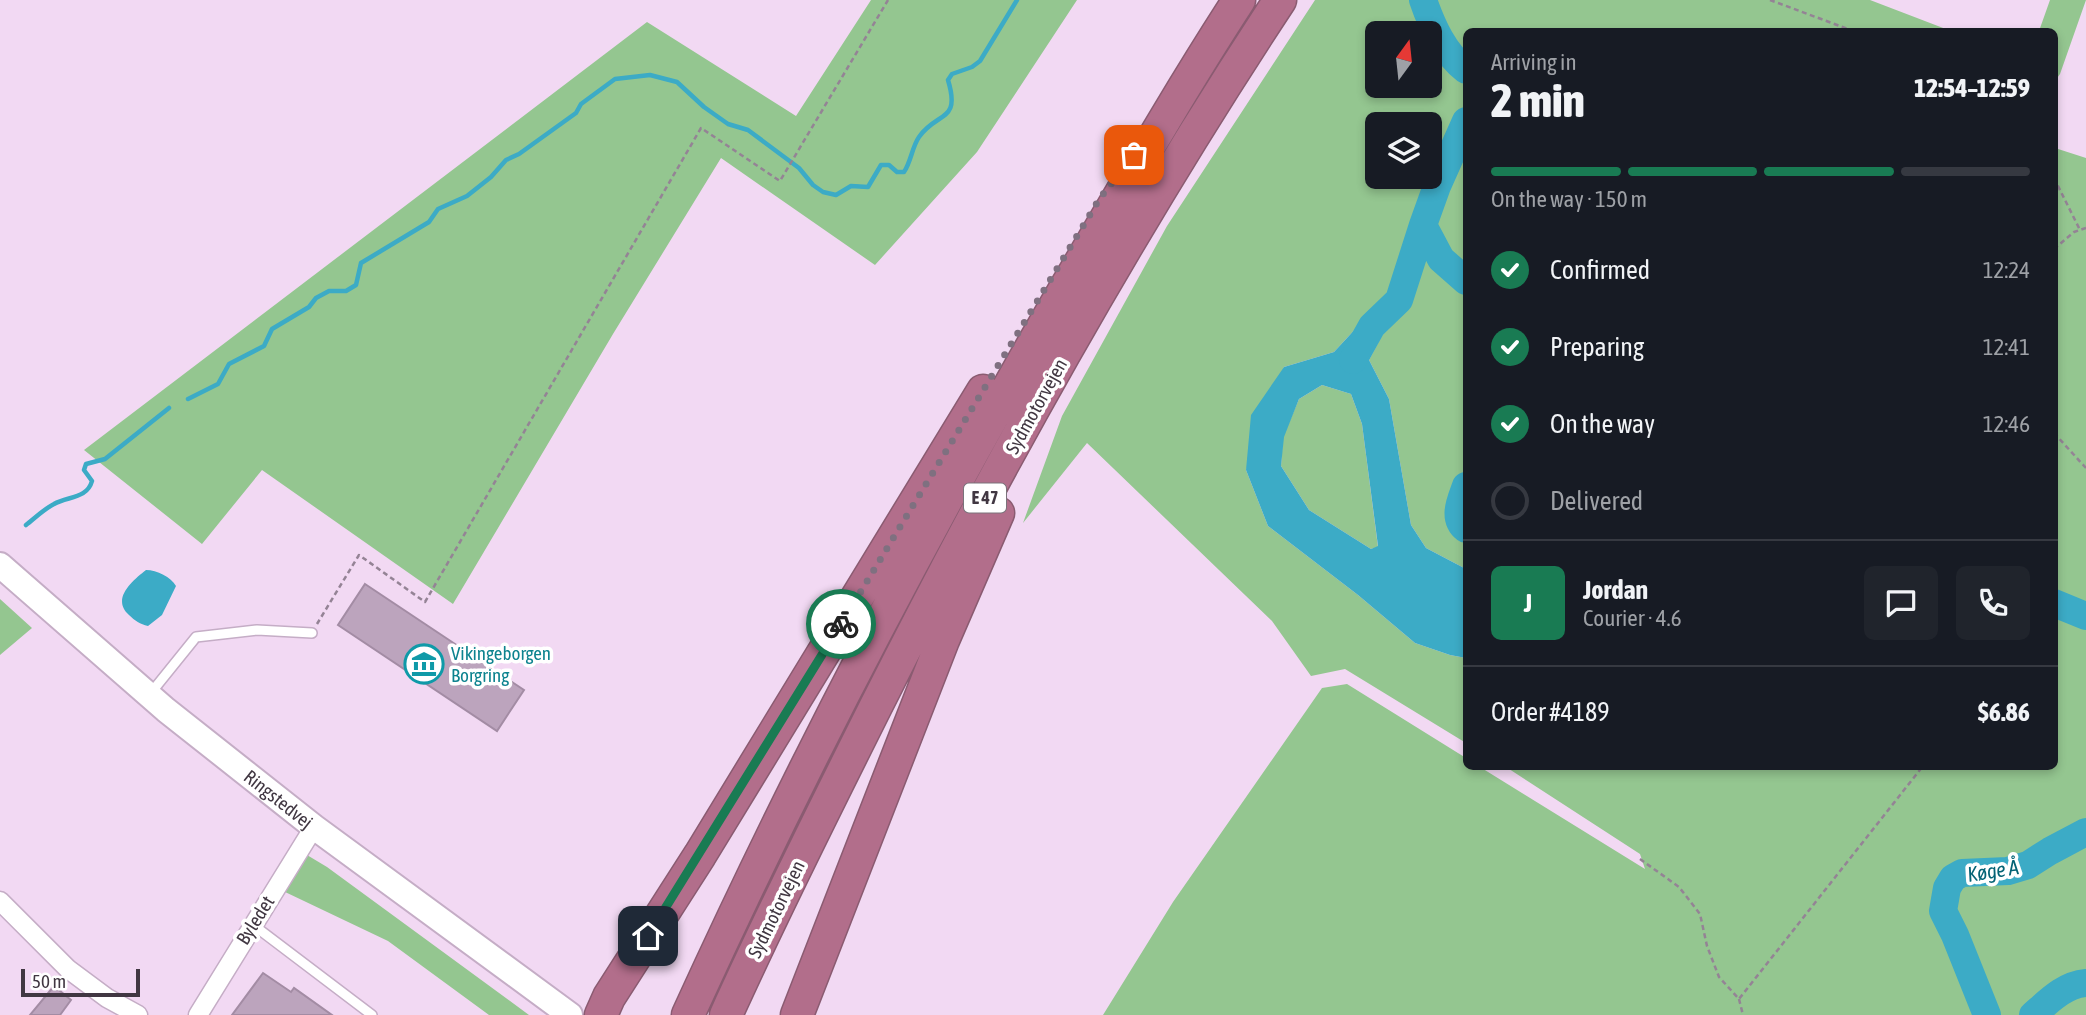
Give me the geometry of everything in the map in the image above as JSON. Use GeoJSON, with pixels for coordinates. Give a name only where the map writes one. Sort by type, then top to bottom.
{"type":"FeatureCollection","features":[{"type":"Feature","properties":{"kind":"highway","name":"Sydmotorvejen"},"geometry":{"type":"LineString","coordinates":[[688,1015],[773,836],[879,624],[1004,394],[1167,113],[1239,0]]}},
{"type":"Feature","properties":{"kind":"highway","name":"Sydmotorvejen"},"geometry":{"type":"LineString","coordinates":[[726,1015],[820,817],[918,623],[1032,410],[1185,150],[1280,0]]}},
{"type":"Feature","properties":{"kind":"highway"},"geometry":{"type":"LineString","coordinates":[[601,1015],[609,997],[708,843],[1100,198],[1167,113]]}},
{"type":"Feature","properties":{"kind":"highway"},"geometry":{"type":"LineString","coordinates":[[797,1015],[943,640],[1009,489],[1052,405],[1171,201],[1185,150]]}},
{"type":"Feature","properties":{"kind":"main road","name":"Ringstedvej"},"geometry":{"type":"LineString","coordinates":[[0,565],[149,695],[314,827],[570,1015]]}},
{"type":"Feature","properties":{"kind":"street","name":"Byledet"},"geometry":{"type":"LineString","coordinates":[[198,1015],[314,827]]}},
{"type":"Feature","properties":{"kind":"street"},"geometry":{"type":"LineString","coordinates":[[0,901],[68,969],[107,998],[138,1015]]}},
{"type":"Feature","properties":{"kind":"lane"},"geometry":{"type":"LineString","coordinates":[[149,695],[196,637],[257,630],[312,633]]}},
{"type":"Feature","properties":{"kind":"lane"},"geometry":{"type":"LineString","coordinates":[[252,924],[372,1015]]}},
{"type":"Feature","properties":{"kind":"path"},"geometry":{"type":"LineString","coordinates":[[312,633],[359,555],[425,602],[701,128],[780,181],[888,0]]}},
{"type":"Feature","properties":{"kind":"path"},"geometry":{"type":"LineString","coordinates":[[1770,0],[1845,28]]}},
{"type":"Feature","properties":{"kind":"path"},"geometry":{"type":"LineString","coordinates":[[2058,186],[2080,230]]}},
{"type":"Feature","properties":{"kind":"path"},"geometry":{"type":"LineString","coordinates":[[2058,246],[2074,232],[2086,228]]}},
{"type":"Feature","properties":{"kind":"path"},"geometry":{"type":"LineString","coordinates":[[2058,437],[2086,468]]}},
{"type":"Feature","properties":{"kind":"path"},"geometry":{"type":"LineString","coordinates":[[1739,999],[1920,770]]}},
{"type":"Feature","properties":{"kind":"path"},"geometry":{"type":"LineString","coordinates":[[1640,859],[1678,887],[1700,914],[1707,946],[1719,977],[1739,999],[1743,1015]]}},
{"type":"Feature","properties":{"kind":"green space"},"geometry":{"type":"Polygon","coordinates":[[[871,0],[1077,0],[977,152],[875,265],[721,158],[453,604],[262,470],[202,544],[84,450],[647,22],[796,116],[871,0]]]}},
{"type":"Feature","properties":{"kind":"green space"},"geometry":{"type":"Polygon","coordinates":[[[1315,0],[1870,0],[1943,28],[1463,28],[1463,567],[1426,548],[1411,525],[1389,399],[1369,360],[1385,330],[1359,325],[1334,352],[1284,367],[1246,470],[1268,526],[1415,643],[1463,657],[1463,741],[1345,669],[1311,676],[1272,621],[1087,443],[1023,523],[1062,416],[1167,226],[1315,0]]]}},
{"type":"Feature","properties":{"kind":"green space"},"geometry":{"type":"Polygon","coordinates":[[[2050,0],[2086,0],[2058,77],[2058,28],[2040,28],[2050,0]]]}},
{"type":"Feature","properties":{"kind":"green space"},"geometry":{"type":"Polygon","coordinates":[[[2058,149],[2086,158],[2086,1015],[1103,1015],[1173,902],[1322,688],[1347,684],[1463,756],[1463,770],[1485,770],[1645,869],[1640,854],[1511,770],[2058,770],[2058,149]]]}},
{"type":"Feature","properties":{"kind":"green space"},"geometry":{"type":"Polygon","coordinates":[[[1322,385],[1351,394],[1362,424],[1378,547],[1371,549],[1309,510],[1281,466],[1283,437],[1299,399],[1322,385]]]}},
{"type":"Feature","properties":{"kind":"green space"},"geometry":{"type":"Polygon","coordinates":[[[0,599],[32,628],[0,655],[0,599]]]}},
{"type":"Feature","properties":{"kind":"green space"},"geometry":{"type":"Polygon","coordinates":[[[307,855],[529,1015],[489,1015],[388,941],[283,891],[307,855]]]}},
{"type":"Feature","properties":{"kind":"water"},"geometry":{"type":"Polygon","coordinates":[[[1359,325],[1385,330],[1369,360],[1389,399],[1411,525],[1426,548],[1463,567],[1463,657],[1415,643],[1268,526],[1246,470],[1251,415],[1284,367],[1334,352],[1359,325]],[[1322,385],[1299,399],[1284,437],[1281,466],[1309,510],[1371,549],[1378,546],[1362,424],[1351,394],[1322,385]]]}},
{"type":"Feature","properties":{"kind":"water"},"geometry":{"type":"Polygon","coordinates":[[[146,570],[163,575],[176,586],[162,615],[148,626],[131,617],[122,603],[125,591],[146,570]]]}},
{"type":"Feature","properties":{"kind":"building"},"geometry":{"type":"Polygon","coordinates":[[[365,584],[524,690],[497,731],[338,625],[365,584]]]}},
{"type":"Feature","properties":{"kind":"building"},"geometry":{"type":"Polygon","coordinates":[[[263,973],[291,992],[294,988],[332,1015],[232,1015],[263,973]]]}},
{"type":"Feature","properties":{"kind":"building"},"geometry":{"type":"Polygon","coordinates":[[[54,986],[71,1000],[60,1015],[30,1015],[54,986]]]}},
{"type":"Feature","properties":{"kind":"waterway"},"geometry":{"type":"LineString","coordinates":[[188,399],[218,384],[229,364],[264,346],[272,329],[309,307],[316,298],[329,291],[346,291],[356,285],[361,263],[429,222],[438,209],[467,196],[491,177],[506,160],[519,154],[576,113],[581,104],[615,79],[650,75],[677,82],[704,107],[728,124],[748,130],[799,168],[813,185],[823,192],[836,195],[851,186],[868,187],[881,165],[889,165],[897,172],[904,172],[919,137],[949,110],[951,94],[948,80],[952,74],[980,61],[1017,0]]}},
{"type":"Feature","properties":{"kind":"waterway","name":"Køge Å"},"geometry":{"type":"LineString","coordinates":[[1423,0],[1440,38],[1451,56],[1463,67]]}},
{"type":"Feature","properties":{"kind":"waterway","name":"Køge Å"},"geometry":{"type":"LineString","coordinates":[[1463,128],[1423,225],[1441,259],[1463,278]]}},
{"type":"Feature","properties":{"kind":"waterway"},"geometry":{"type":"LineString","coordinates":[[1353,360],[1372,326],[1399,300],[1423,225]]}},
{"type":"Feature","properties":{"kind":"waterway"},"geometry":{"type":"LineString","coordinates":[[26,525],[50,506],[86,491],[92,481],[84,470],[86,464],[105,459],[169,408]]}},
{"type":"Feature","properties":{"kind":"waterway","name":"Køge Å"},"geometry":{"type":"LineString","coordinates":[[1463,494],[1459,514],[1463,526]]}},
{"type":"Feature","properties":{"kind":"waterway","name":"Køge Å"},"geometry":{"type":"LineString","coordinates":[[2058,605],[2086,616]]}},
{"type":"Feature","properties":{"kind":"waterway","name":"Køge Å"},"geometry":{"type":"LineString","coordinates":[[1987,1015],[1943,911],[1947,888],[1953,878],[1962,873],[2008,871],[2028,865],[2086,832]]}},
{"type":"Feature","properties":{"kind":"waterway","name":"Køge Å"},"geometry":{"type":"LineString","coordinates":[[2033,1015],[2064,990],[2086,983]]}},
{"type":"Feature","properties":{"kind":"way so far"},"geometry":{"type":"LineString","coordinates":[[841,624],[1100,198],[1134,155]]}},
{"type":"Feature","properties":{"kind":"place","name":"Vikingeborgen Borgring"},"geometry":{"type":"Point","coordinates":[424,664]}},
{"type":"Feature","properties":{"kind":"route"},"geometry":{"type":"LineString","coordinates":[[648,936],[841,624]]}}]}
